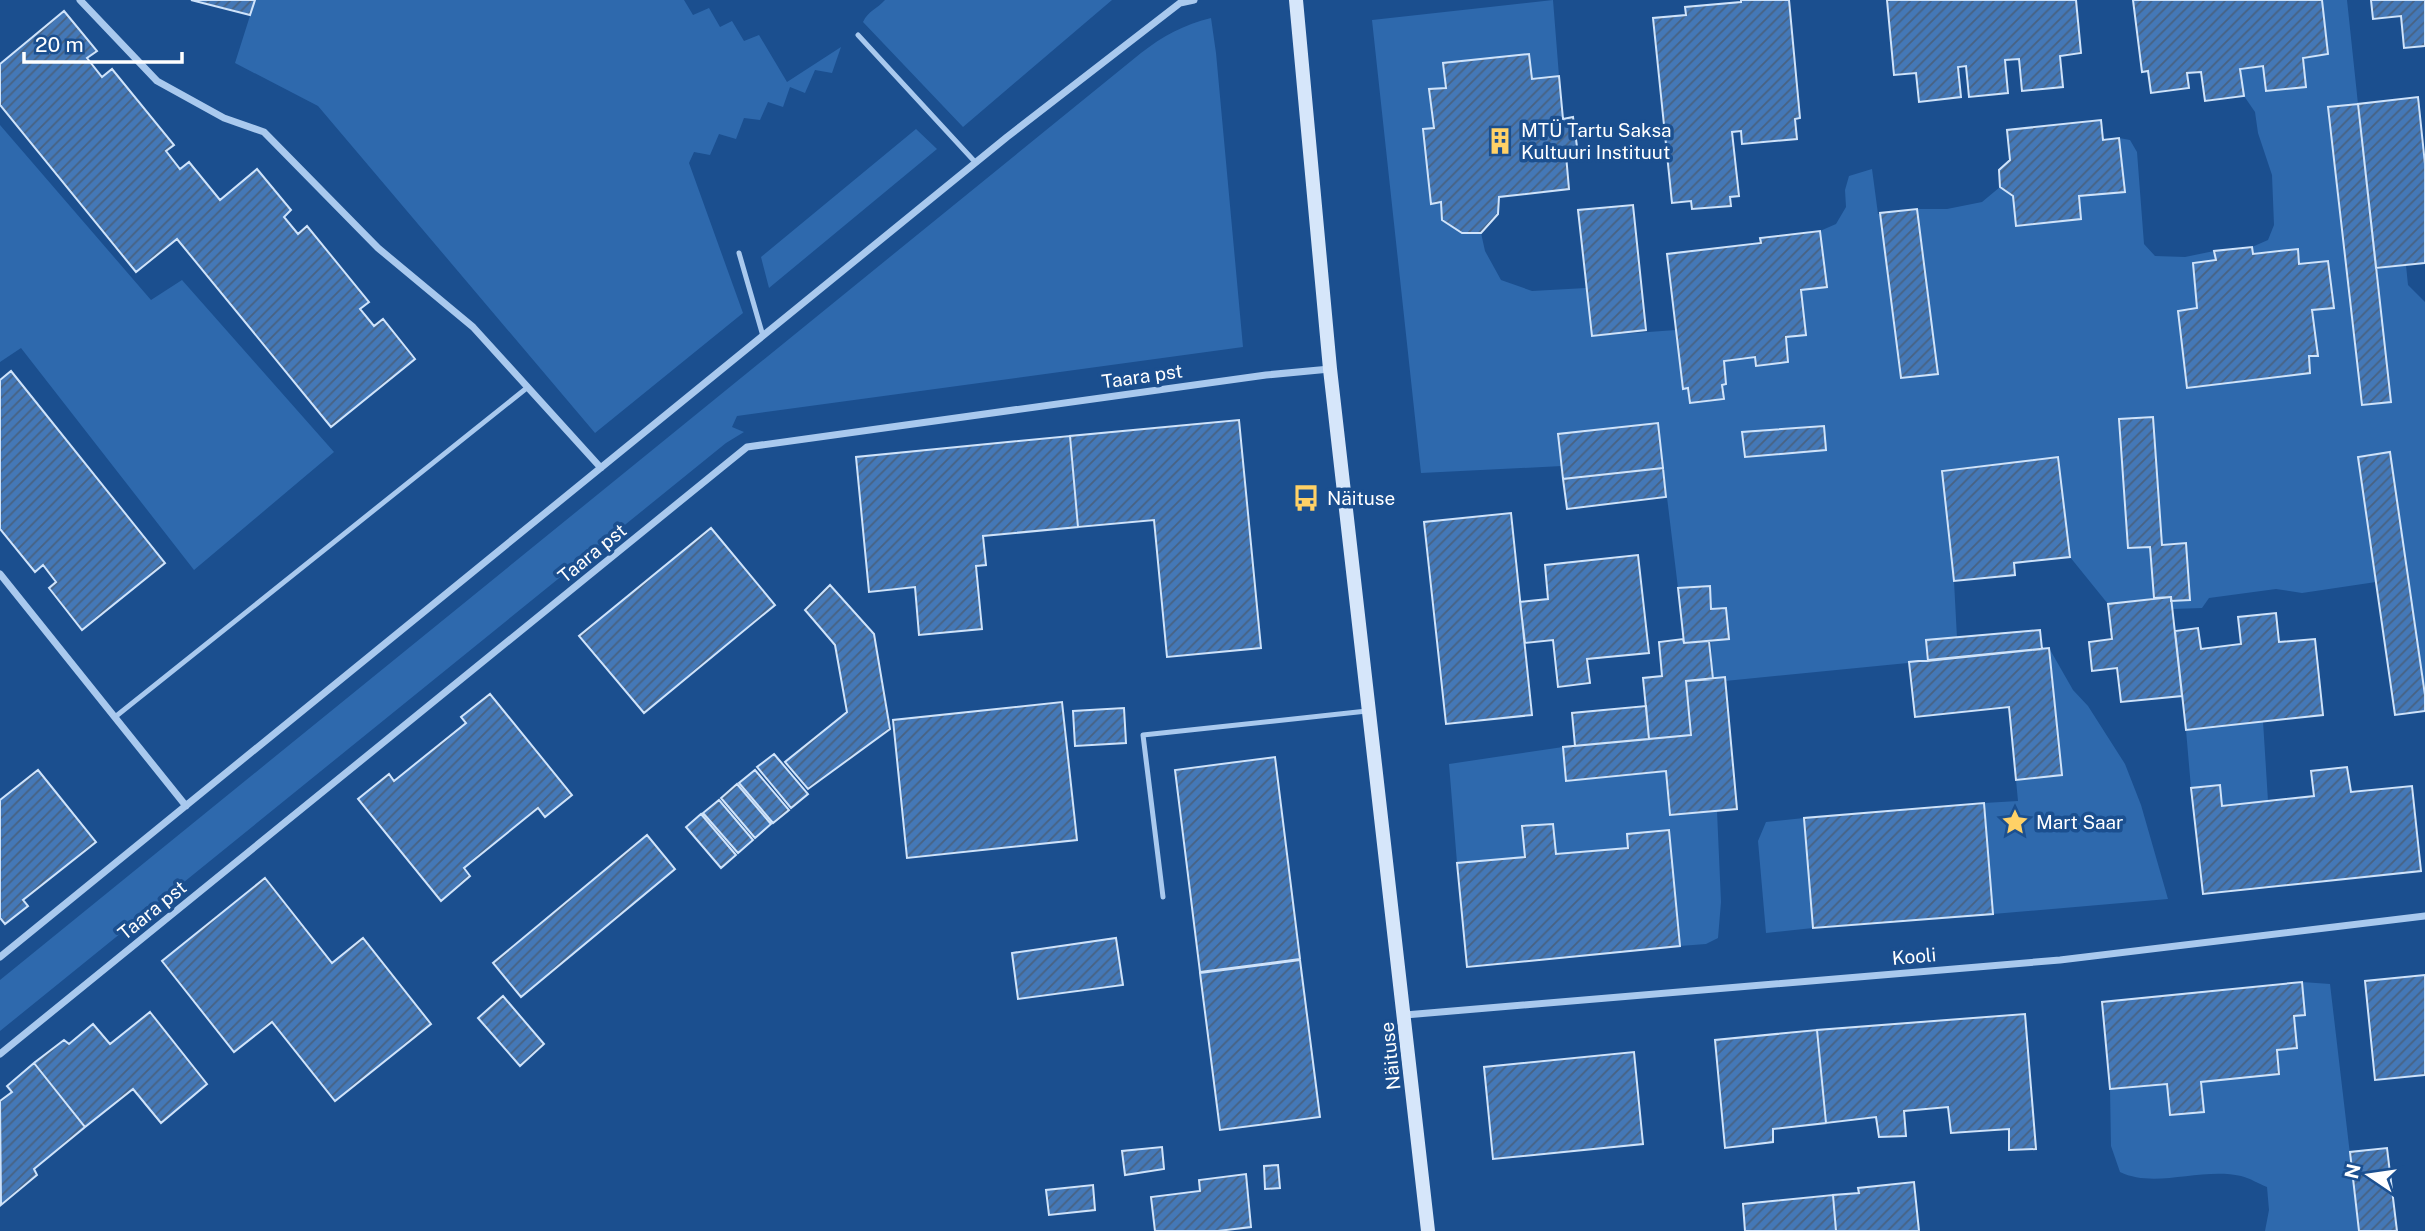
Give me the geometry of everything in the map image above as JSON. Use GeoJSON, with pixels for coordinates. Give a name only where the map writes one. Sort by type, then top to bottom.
{"type":"FeatureCollection","features":[{"type":"Feature","properties":{"kind":"street"},"geometry":{"type":"LineString","coordinates":[[80,0],[157,81],[224,118],[264,132],[378,248],[473,327],[601,468]]}},
{"type":"Feature","properties":{"kind":"street"},"geometry":{"type":"LineString","coordinates":[[0,957],[976,163],[1180,3],[1194,0]]}},
{"type":"Feature","properties":{"kind":"street","name":"Näituse"},"geometry":{"type":"LineString","coordinates":[[1296,0],[1331,369],[1428,1231]]}},
{"type":"Feature","properties":{"kind":"street","name":"Taara pst"},"geometry":{"type":"LineString","coordinates":[[0,1054],[747,447],[1266,375],[1331,369]]}},
{"type":"Feature","properties":{"kind":"street"},"geometry":{"type":"LineString","coordinates":[[0,574],[186,806]]}},
{"type":"Feature","properties":{"kind":"street","name":"Kooli"},"geometry":{"type":"LineString","coordinates":[[1405,1015],[2060,960],[2425,916]]}},
{"type":"Feature","properties":{"kind":"lane"},"geometry":{"type":"LineString","coordinates":[[858,35],[976,163]]}},
{"type":"Feature","properties":{"kind":"lane"},"geometry":{"type":"LineString","coordinates":[[739,253],[763,336]]}},
{"type":"Feature","properties":{"kind":"lane"},"geometry":{"type":"LineString","coordinates":[[115,718],[528,387]]}},
{"type":"Feature","properties":{"kind":"lane"},"geometry":{"type":"LineString","coordinates":[[1163,897],[1143,735],[1370,710]]}},
{"type":"Feature","properties":{"kind":"shaded area"},"geometry":{"type":"Polygon","coordinates":[[[255,0],[684,0],[693,15],[709,8],[720,27],[732,21],[744,41],[759,35],[787,82],[841,47],[832,73],[815,70],[805,93],[790,87],[783,107],[768,102],[760,120],[744,118],[736,139],[719,134],[710,155],[694,152],[689,163],[743,313],[595,433],[318,106],[235,63],[255,0]]]}},
{"type":"Feature","properties":{"kind":"shaded area"},"geometry":{"type":"Polygon","coordinates":[[[885,0],[1112,0],[963,127],[863,22],[867,15],[885,0]]]}},
{"type":"Feature","properties":{"kind":"shaded area"},"geometry":{"type":"Polygon","coordinates":[[[1553,0],[1559,76],[1442,220],[1462,233],[1481,233],[1485,251],[1501,280],[1532,291],[1586,288],[1593,336],[1676,330],[1667,254],[1760,243],[1760,238],[1820,231],[1836,224],[1846,207],[1845,190],[1849,176],[1872,169],[1878,214],[1917,209],[1947,209],[1982,202],[2000,187],[2079,196],[2125,192],[2119,138],[2130,140],[2137,152],[2144,244],[2155,256],[2185,257],[2252,247],[2268,240],[2274,225],[2272,175],[2258,133],[2255,112],[2244,96],[2240,69],[2169,0],[2347,0],[2358,104],[2328,107],[2362,404],[2391,401],[2376,268],[2406,265],[2408,285],[2425,302],[2425,695],[2390,452],[2358,457],[2376,582],[2302,593],[2276,589],[2209,598],[2202,608],[2172,609],[2171,601],[2190,600],[2186,544],[2162,545],[2153,417],[2128,548],[2150,547],[2154,598],[2108,604],[2070,557],[2058,457],[1942,470],[1957,638],[1928,661],[1725,681],[1724,677],[1713,679],[1710,586],[1678,588],[1658,423],[1558,434],[1562,466],[1421,473],[1372,20],[1553,0]]]}},
{"type":"Feature","properties":{"kind":"shaded area"},"geometry":{"type":"Polygon","coordinates":[[[1211,18],[1243,347],[737,416],[732,427],[744,432],[726,443],[0,1031],[0,980],[1141,53],[1174,32],[1211,18]]]}},
{"type":"Feature","properties":{"kind":"shaded area"},"geometry":{"type":"Polygon","coordinates":[[[0,125],[151,300],[182,280],[334,452],[194,570],[21,348],[0,362],[0,125]]]}},
{"type":"Feature","properties":{"kind":"shaded area"},"geometry":{"type":"Polygon","coordinates":[[[916,129],[937,149],[769,288],[761,257],[916,129]]]}},
{"type":"Feature","properties":{"kind":"shaded area"},"geometry":{"type":"Polygon","coordinates":[[[2049,648],[2073,690],[2088,706],[2125,764],[2141,805],[2168,899],[1993,914],[1984,803],[2018,801],[2016,780],[2062,775],[2049,648]]]}},
{"type":"Feature","properties":{"kind":"shaded area"},"geometry":{"type":"Polygon","coordinates":[[[2263,721],[2268,801],[2222,806],[2220,785],[2191,788],[2186,730],[2263,721]]]}},
{"type":"Feature","properties":{"kind":"shaded area"},"geometry":{"type":"Polygon","coordinates":[[[1563,747],[1567,781],[1666,771],[1670,815],[1717,811],[1721,902],[1718,938],[1706,944],[1680,946],[1457,863],[1449,764],[1563,747]]]}},
{"type":"Feature","properties":{"kind":"shaded area"},"geometry":{"type":"Polygon","coordinates":[[[1804,818],[1813,928],[1766,933],[1758,841],[1766,822],[1804,818]]]}},
{"type":"Feature","properties":{"kind":"shaded area"},"geometry":{"type":"Polygon","coordinates":[[[2302,982],[2330,984],[2359,1231],[2265,1231],[2269,1210],[2267,1187],[2241,1176],[2210,1174],[2148,1179],[2120,1172],[2111,1146],[2110,1089],[2201,1082],[2302,982]]]}},
{"type":"Feature","properties":{"kind":"building"},"geometry":{"type":"Polygon","coordinates":[[[191,0],[255,0],[250,15],[191,0]]]}},
{"type":"Feature","properties":{"kind":"building"},"geometry":{"type":"Polygon","coordinates":[[[1741,0],[1789,0],[1800,118],[1795,119],[1797,139],[1742,144],[1741,131],[1732,132],[1739,196],[1730,197],[1731,206],[1692,209],[1691,201],[1672,203],[1653,18],[1686,15],[1685,7],[1741,0]]]}},
{"type":"Feature","properties":{"kind":"building"},"geometry":{"type":"Polygon","coordinates":[[[1887,0],[2076,0],[2081,53],[2060,56],[2063,87],[2022,91],[2019,59],[2005,60],[2008,93],[1969,97],[1966,66],[1958,67],[1961,97],[1919,102],[1916,73],[1894,75],[1887,0]]]}},
{"type":"Feature","properties":{"kind":"building"},"geometry":{"type":"Polygon","coordinates":[[[2133,0],[2322,0],[2328,54],[2303,58],[2306,87],[2266,91],[2263,66],[2240,69],[2244,96],[2205,101],[2201,72],[2187,73],[2189,88],[2151,93],[2148,71],[2142,72],[2133,0]]]}},
{"type":"Feature","properties":{"kind":"building"},"geometry":{"type":"Polygon","coordinates":[[[2371,0],[2425,0],[2425,46],[2404,48],[2401,16],[2373,19],[2371,0]]]}},
{"type":"Feature","properties":{"kind":"building"},"geometry":{"type":"Polygon","coordinates":[[[64,11],[97,51],[87,58],[102,77],[112,69],[174,145],[166,151],[180,169],[189,162],[220,200],[257,169],[291,210],[284,217],[298,234],[307,226],[369,302],[360,309],[374,326],[383,319],[415,359],[331,427],[177,239],[136,272],[0,105],[0,64],[64,11]]]}},
{"type":"Feature","properties":{"kind":"building","name":"MTÜ Tartu Saksa Kultuuri Instituut"},"geometry":{"type":"Polygon","coordinates":[[[1529,54],[1532,79],[1559,76],[1563,119],[1573,117],[1578,154],[1566,155],[1569,189],[1499,197],[1498,214],[1481,233],[1462,233],[1442,220],[1441,202],[1431,204],[1423,129],[1434,128],[1429,89],[1446,88],[1443,63],[1529,54]]]}},
{"type":"Feature","properties":{"kind":"building"},"geometry":{"type":"Polygon","coordinates":[[[2418,97],[2425,164],[2425,263],[2376,268],[2358,104],[2418,97]]]}},
{"type":"Feature","properties":{"kind":"building"},"geometry":{"type":"Polygon","coordinates":[[[2358,104],[2391,402],[2362,405],[2328,107],[2358,104]]]}},
{"type":"Feature","properties":{"kind":"building"},"geometry":{"type":"Polygon","coordinates":[[[2101,120],[2103,140],[2119,138],[2125,192],[2079,196],[2081,219],[2016,226],[2013,196],[2000,187],[1999,170],[2010,160],[2007,130],[2101,120]]]}},
{"type":"Feature","properties":{"kind":"building"},"geometry":{"type":"Polygon","coordinates":[[[1633,205],[1646,330],[1592,336],[1578,210],[1633,205]]]}},
{"type":"Feature","properties":{"kind":"building"},"geometry":{"type":"Polygon","coordinates":[[[1917,209],[1938,374],[1901,378],[1880,213],[1917,209]]]}},
{"type":"Feature","properties":{"kind":"building"},"geometry":{"type":"Polygon","coordinates":[[[1820,231],[1827,287],[1801,290],[1806,335],[1786,337],[1788,362],[1756,366],[1755,357],[1724,361],[1724,399],[1690,403],[1688,388],[1683,389],[1667,254],[1761,243],[1760,238],[1820,231]]]}},
{"type":"Feature","properties":{"kind":"building"},"geometry":{"type":"Polygon","coordinates":[[[2252,247],[2253,254],[2298,249],[2299,264],[2328,261],[2334,308],[2312,310],[2318,356],[2309,356],[2310,373],[2187,388],[2178,311],[2197,308],[2193,263],[2216,260],[2214,251],[2252,247]]]}},
{"type":"Feature","properties":{"kind":"building"},"geometry":{"type":"Polygon","coordinates":[[[11,371],[165,563],[82,630],[49,588],[56,582],[43,565],[35,572],[0,529],[0,380],[11,371]]]}},
{"type":"Feature","properties":{"kind":"building"},"geometry":{"type":"Polygon","coordinates":[[[2153,417],[2162,545],[2186,543],[2190,600],[2154,598],[2150,547],[2128,548],[2119,419],[2153,417]]]}},
{"type":"Feature","properties":{"kind":"building"},"geometry":{"type":"Polygon","coordinates":[[[1239,420],[1261,648],[1167,657],[1154,520],[1078,527],[1070,436],[1239,420]]]}},
{"type":"Feature","properties":{"kind":"building"},"geometry":{"type":"Polygon","coordinates":[[[1658,423],[1663,468],[1563,479],[1558,434],[1658,423]]]}},
{"type":"Feature","properties":{"kind":"building"},"geometry":{"type":"Polygon","coordinates":[[[1824,426],[1826,450],[1745,457],[1742,432],[1824,426]]]}},
{"type":"Feature","properties":{"kind":"building"},"geometry":{"type":"Polygon","coordinates":[[[1070,436],[1078,527],[983,536],[986,565],[976,566],[982,629],[919,635],[915,587],[869,592],[856,457],[1070,436]]]}},
{"type":"Feature","properties":{"kind":"building"},"geometry":{"type":"Polygon","coordinates":[[[2390,452],[2425,695],[2425,711],[2395,715],[2358,457],[2390,452]]]}},
{"type":"Feature","properties":{"kind":"building"},"geometry":{"type":"Polygon","coordinates":[[[2058,457],[2070,557],[2014,563],[2015,575],[1954,581],[1942,471],[2058,457]]]}},
{"type":"Feature","properties":{"kind":"building"},"geometry":{"type":"Polygon","coordinates":[[[1663,468],[1666,497],[1567,509],[1563,479],[1663,468]]]}},
{"type":"Feature","properties":{"kind":"building"},"geometry":{"type":"Polygon","coordinates":[[[1511,513],[1532,715],[1446,724],[1424,522],[1511,513]]]}},
{"type":"Feature","properties":{"kind":"building"},"geometry":{"type":"Polygon","coordinates":[[[711,528],[775,605],[644,713],[579,636],[711,528]]]}},
{"type":"Feature","properties":{"kind":"building"},"geometry":{"type":"Polygon","coordinates":[[[1638,555],[1649,653],[1587,659],[1590,683],[1558,687],[1553,640],[1525,643],[1520,602],[1548,599],[1545,565],[1638,555]]]}},
{"type":"Feature","properties":{"kind":"building"},"geometry":{"type":"Polygon","coordinates":[[[830,585],[874,634],[890,729],[808,789],[785,762],[847,712],[835,645],[805,610],[830,585]]]}},
{"type":"Feature","properties":{"kind":"building"},"geometry":{"type":"Polygon","coordinates":[[[1710,586],[1711,609],[1726,608],[1729,639],[1684,643],[1678,588],[1710,586]]]}},
{"type":"Feature","properties":{"kind":"building"},"geometry":{"type":"Polygon","coordinates":[[[2171,597],[2182,696],[2121,702],[2117,668],[2092,671],[2089,642],[2112,639],[2108,604],[2171,597]]]}},
{"type":"Feature","properties":{"kind":"building"},"geometry":{"type":"Polygon","coordinates":[[[2276,613],[2279,642],[2315,639],[2323,715],[2186,730],[2175,631],[2198,628],[2201,649],[2241,644],[2238,617],[2276,613]]]}},
{"type":"Feature","properties":{"kind":"building"},"geometry":{"type":"Polygon","coordinates":[[[2040,630],[2042,649],[1928,661],[1926,640],[2040,630]]]}},
{"type":"Feature","properties":{"kind":"building"},"geometry":{"type":"Polygon","coordinates":[[[1683,639],[1684,643],[1709,641],[1713,679],[1686,681],[1691,735],[1649,739],[1643,678],[1662,676],[1659,642],[1683,639]]]}},
{"type":"Feature","properties":{"kind":"building"},"geometry":{"type":"Polygon","coordinates":[[[2049,648],[2062,775],[2016,780],[2009,707],[1915,717],[1909,662],[2049,648]]]}},
{"type":"Feature","properties":{"kind":"building"},"geometry":{"type":"Polygon","coordinates":[[[1725,677],[1737,809],[1670,815],[1666,771],[1566,781],[1563,747],[1691,735],[1686,681],[1725,677]]]}},
{"type":"Feature","properties":{"kind":"building"},"geometry":{"type":"Polygon","coordinates":[[[490,694],[572,795],[545,817],[538,808],[464,868],[470,876],[441,901],[358,799],[389,774],[394,781],[466,723],[461,717],[490,694]]]}},
{"type":"Feature","properties":{"kind":"building"},"geometry":{"type":"Polygon","coordinates":[[[1062,702],[1077,840],[907,858],[893,720],[1062,702]]]}},
{"type":"Feature","properties":{"kind":"building"},"geometry":{"type":"Polygon","coordinates":[[[1646,706],[1649,739],[1575,746],[1572,713],[1646,706]]]}},
{"type":"Feature","properties":{"kind":"building"},"geometry":{"type":"Polygon","coordinates":[[[1124,708],[1126,743],[1075,746],[1073,711],[1124,708]]]}},
{"type":"Feature","properties":{"kind":"building"},"geometry":{"type":"Polygon","coordinates":[[[774,754],[808,794],[791,808],[757,767],[774,754]]]}},
{"type":"Feature","properties":{"kind":"building"},"geometry":{"type":"Polygon","coordinates":[[[1275,757],[1300,959],[1200,972],[1175,770],[1275,757]]]}},
{"type":"Feature","properties":{"kind":"building"},"geometry":{"type":"Polygon","coordinates":[[[2347,767],[2351,792],[2412,786],[2421,871],[2203,894],[2191,788],[2220,785],[2222,806],[2314,796],[2311,771],[2347,767]]]}},
{"type":"Feature","properties":{"kind":"building"},"geometry":{"type":"Polygon","coordinates":[[[38,770],[96,842],[23,900],[28,906],[5,924],[0,918],[0,800],[38,770]]]}},
{"type":"Feature","properties":{"kind":"building"},"geometry":{"type":"Polygon","coordinates":[[[755,770],[789,810],[773,823],[739,783],[755,770]]]}},
{"type":"Feature","properties":{"kind":"building"},"geometry":{"type":"Polygon","coordinates":[[[737,784],[771,824],[755,838],[721,798],[737,784]]]}},
{"type":"Feature","properties":{"kind":"building"},"geometry":{"type":"Polygon","coordinates":[[[719,800],[753,840],[738,853],[703,813],[719,800]]]}},
{"type":"Feature","properties":{"kind":"building"},"geometry":{"type":"Polygon","coordinates":[[[1984,803],[1993,914],[1813,928],[1804,818],[1984,803]]]}},
{"type":"Feature","properties":{"kind":"building"},"geometry":{"type":"Polygon","coordinates":[[[701,814],[736,855],[721,868],[686,827],[701,814]]]}},
{"type":"Feature","properties":{"kind":"building"},"geometry":{"type":"Polygon","coordinates":[[[1553,824],[1556,854],[1628,848],[1627,834],[1669,830],[1680,946],[1467,967],[1457,863],[1525,857],[1522,826],[1553,824]]]}},
{"type":"Feature","properties":{"kind":"building"},"geometry":{"type":"Polygon","coordinates":[[[647,835],[675,869],[521,997],[493,963],[647,835]]]}},
{"type":"Feature","properties":{"kind":"building"},"geometry":{"type":"Polygon","coordinates":[[[265,878],[332,963],[363,938],[431,1024],[335,1101],[272,1022],[234,1052],[162,961],[265,878]]]}},
{"type":"Feature","properties":{"kind":"building"},"geometry":{"type":"Polygon","coordinates":[[[1116,938],[1123,985],[1018,999],[1012,953],[1116,938]]]}},
{"type":"Feature","properties":{"kind":"building"},"geometry":{"type":"Polygon","coordinates":[[[1300,960],[1320,1117],[1220,1130],[1200,973],[1300,960]]]}},
{"type":"Feature","properties":{"kind":"building"},"geometry":{"type":"Polygon","coordinates":[[[2425,975],[2425,1075],[2375,1080],[2365,981],[2425,975]]]}},
{"type":"Feature","properties":{"kind":"building"},"geometry":{"type":"Polygon","coordinates":[[[2302,982],[2305,1015],[2294,1016],[2297,1048],[2277,1050],[2279,1074],[2201,1082],[2204,1112],[2170,1115],[2167,1084],[2110,1089],[2102,1002],[2302,982]]]}},
{"type":"Feature","properties":{"kind":"building"},"geometry":{"type":"Polygon","coordinates":[[[503,996],[544,1044],[520,1066],[478,1018],[503,996]]]}},
{"type":"Feature","properties":{"kind":"building"},"geometry":{"type":"Polygon","coordinates":[[[150,1012],[207,1084],[161,1123],[133,1089],[85,1127],[34,1063],[64,1040],[69,1044],[93,1024],[110,1044],[150,1012]]]}},
{"type":"Feature","properties":{"kind":"building"},"geometry":{"type":"Polygon","coordinates":[[[2025,1014],[2036,1149],[2009,1150],[2009,1129],[1951,1133],[1948,1107],[1904,1111],[1906,1136],[1879,1137],[1876,1117],[1826,1123],[1817,1030],[2025,1014]]]}},
{"type":"Feature","properties":{"kind":"building"},"geometry":{"type":"Polygon","coordinates":[[[1817,1030],[1826,1123],[1773,1129],[1773,1142],[1725,1148],[1715,1040],[1817,1030]]]}},
{"type":"Feature","properties":{"kind":"building"},"geometry":{"type":"Polygon","coordinates":[[[1634,1052],[1643,1144],[1493,1159],[1484,1067],[1634,1052]]]}},
{"type":"Feature","properties":{"kind":"building"},"geometry":{"type":"Polygon","coordinates":[[[34,1063],[85,1127],[34,1169],[37,1175],[1,1205],[0,1101],[12,1092],[7,1086],[34,1063]]]}},
{"type":"Feature","properties":{"kind":"building"},"geometry":{"type":"Polygon","coordinates":[[[1162,1147],[1164,1169],[1125,1175],[1122,1151],[1162,1147]]]}},
{"type":"Feature","properties":{"kind":"building"},"geometry":{"type":"Polygon","coordinates":[[[2387,1148],[2397,1231],[2359,1231],[2350,1152],[2387,1148]]]}},
{"type":"Feature","properties":{"kind":"building"},"geometry":{"type":"Polygon","coordinates":[[[1278,1165],[1280,1188],[1265,1189],[1264,1166],[1278,1165]]]}},
{"type":"Feature","properties":{"kind":"building"},"geometry":{"type":"Polygon","coordinates":[[[1246,1174],[1251,1227],[1218,1231],[1155,1231],[1151,1197],[1200,1191],[1199,1180],[1246,1174]]]}},
{"type":"Feature","properties":{"kind":"building"},"geometry":{"type":"Polygon","coordinates":[[[1914,1182],[1919,1231],[1836,1231],[1833,1195],[1859,1193],[1858,1188],[1914,1182]]]}},
{"type":"Feature","properties":{"kind":"building"},"geometry":{"type":"Polygon","coordinates":[[[1093,1185],[1095,1210],[1049,1215],[1046,1190],[1093,1185]]]}},
{"type":"Feature","properties":{"kind":"building"},"geometry":{"type":"Polygon","coordinates":[[[1833,1195],[1836,1231],[1745,1231],[1743,1204],[1833,1195]]]}},
{"type":"Feature","properties":{"kind":"place","name":"MTÜ Tartu Saksa Kultuuri Instituut"},"geometry":{"type":"Point","coordinates":[1500,141]}},
{"type":"Feature","properties":{"kind":"place","name":"Näituse"},"geometry":{"type":"Point","coordinates":[1306,498]}},
{"type":"Feature","properties":{"kind":"place","name":"Mart Saar"},"geometry":{"type":"Point","coordinates":[2015,822]}}]}
